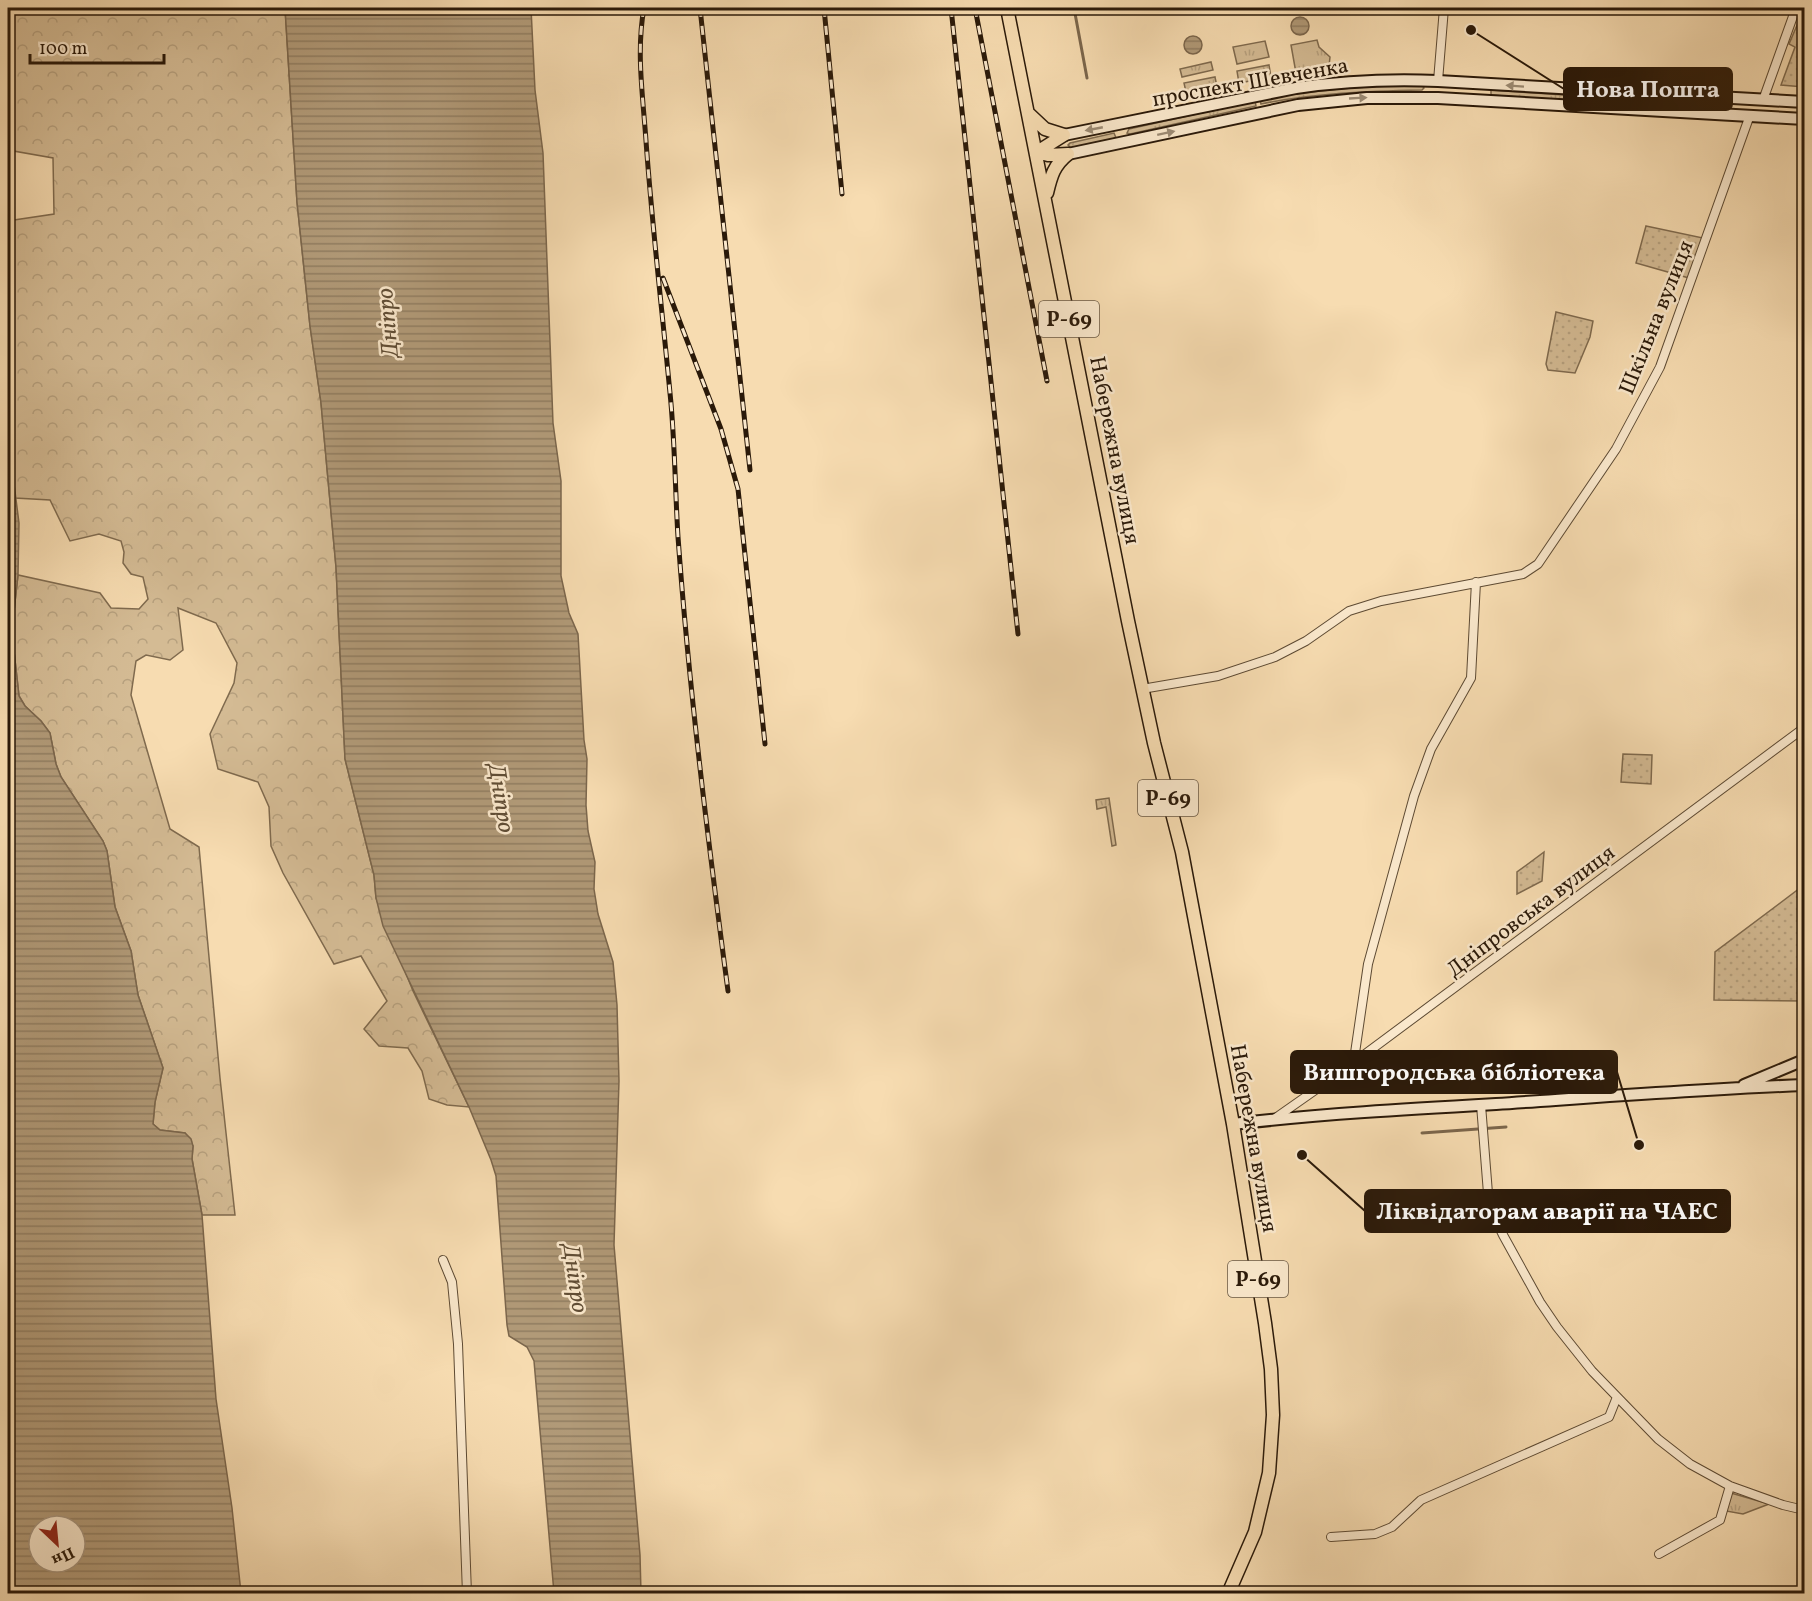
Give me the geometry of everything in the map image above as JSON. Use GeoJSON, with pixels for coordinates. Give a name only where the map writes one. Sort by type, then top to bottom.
{"type":"FeatureCollection","features":[{"type":"Feature","properties":{"kind":"main road","name":"Набережна вулиця"},"geometry":{"type":"LineString","coordinates":[[1007,8],[1142,689],[1182,852],[1233,1124],[1265,1323],[1271,1369],[1273,1415],[1269,1473],[1255,1532],[1228,1593]]}},
{"type":"Feature","properties":{"kind":"main road"},"geometry":{"type":"LineString","coordinates":[[1029,114],[1045,129],[1064,135]]}},
{"type":"Feature","properties":{"kind":"main road"},"geometry":{"type":"LineString","coordinates":[[1037,152],[1064,135]]}},
{"type":"Feature","properties":{"kind":"main road"},"geometry":{"type":"LineString","coordinates":[[1037,152],[1048,155],[1068,154]]}},
{"type":"Feature","properties":{"kind":"main road"},"geometry":{"type":"LineString","coordinates":[[1046,197],[1052,171],[1068,154]]}},
{"type":"Feature","properties":{"kind":"street"},"geometry":{"type":"LineString","coordinates":[[1438,98],[1444,8]]}},
{"type":"Feature","properties":{"kind":"street"},"geometry":{"type":"LineString","coordinates":[[1763,100],[1796,8]]}},
{"type":"Feature","properties":{"kind":"street","name":"проспект Шевченка"},"geometry":{"type":"LineString","coordinates":[[1064,135],[1330,83],[1380,80],[1438,81],[1804,102]]}},
{"type":"Feature","properties":{"kind":"street"},"geometry":{"type":"LineString","coordinates":[[1635,110],[1637,94]]}},
{"type":"Feature","properties":{"kind":"street","name":"проспект Шевченка"},"geometry":{"type":"LineString","coordinates":[[1068,154],[1325,101],[1398,97],[1804,119]]}},
{"type":"Feature","properties":{"kind":"street","name":"Шкільна вулиця"},"geometry":{"type":"LineString","coordinates":[[1476,582],[1523,574],[1538,564],[1595,482],[1632,423],[1660,367],[1750,115]]}},
{"type":"Feature","properties":{"kind":"street"},"geometry":{"type":"LineString","coordinates":[[1120,124],[1124,141]]}},
{"type":"Feature","properties":{"kind":"street"},"geometry":{"type":"LineString","coordinates":[[1142,689],[1218,676],[1275,657],[1306,641],[1349,611],[1382,601],[1476,582],[1471,678],[1431,749],[1414,796],[1368,964],[1355,1053],[1349,1067]]}},
{"type":"Feature","properties":{"kind":"street","name":"Дніпровська вулиця"},"geometry":{"type":"LineString","coordinates":[[1274,1119],[1349,1067],[1804,728]]}},
{"type":"Feature","properties":{"kind":"street"},"geometry":{"type":"LineString","coordinates":[[1737,1088],[1804,1060]]}},
{"type":"Feature","properties":{"kind":"street"},"geometry":{"type":"LineString","coordinates":[[1233,1124],[1274,1119],[1804,1085]]}},
{"type":"Feature","properties":{"kind":"street"},"geometry":{"type":"LineString","coordinates":[[1481,1105],[1489,1206],[1503,1235],[1557,1327],[1592,1371],[1658,1439],[1690,1464],[1730,1486],[1804,1510]]}},
{"type":"Feature","properties":{"kind":"street"},"geometry":{"type":"LineString","coordinates":[[443,1260],[452,1282],[458,1344],[467,1593]]}},
{"type":"Feature","properties":{"kind":"street"},"geometry":{"type":"LineString","coordinates":[[1331,1537],[1375,1534],[1392,1527],[1421,1500],[1609,1417],[1617,1397]]}},
{"type":"Feature","properties":{"kind":"street"},"geometry":{"type":"LineString","coordinates":[[1659,1554],[1720,1520],[1730,1486]]}},
{"type":"Feature","properties":{"kind":"green space"},"geometry":{"type":"Polygon","coordinates":[[[8,8],[285,8],[297,202],[321,403],[336,567],[345,759],[374,875],[376,898],[413,991],[469,1107],[447,1105],[429,1099],[422,1071],[408,1048],[379,1046],[364,1029],[387,1001],[361,956],[334,964],[283,873],[271,846],[269,807],[258,782],[218,769],[210,734],[234,683],[237,663],[216,623],[178,608],[183,650],[170,660],[146,655],[136,661],[131,695],[170,829],[199,847],[235,1215],[202,1215],[192,1159],[193,1146],[185,1133],[160,1130],[153,1124],[155,1102],[163,1068],[138,995],[131,951],[115,907],[107,851],[103,841],[61,777],[50,733],[25,706],[19,696],[13,642],[18,575],[100,593],[111,608],[139,609],[148,599],[143,577],[131,574],[123,563],[124,552],[121,541],[99,534],[70,541],[50,500],[15,498],[8,437],[8,223],[54,214],[53,158],[8,150],[8,8]]]}},
{"type":"Feature","properties":{"kind":"green space"},"geometry":{"type":"Polygon","coordinates":[[[1804,9],[1804,87],[1781,85],[1795,47],[1789,44],[1804,9]]]}},
{"type":"Feature","properties":{"kind":"green space"},"geometry":{"type":"Polygon","coordinates":[[[1317,40],[1319,47],[1330,57],[1329,66],[1296,73],[1291,45],[1317,40]]]}},
{"type":"Feature","properties":{"kind":"green space"},"geometry":{"type":"Polygon","coordinates":[[[1265,41],[1269,57],[1237,64],[1233,47],[1265,41]]]}},
{"type":"Feature","properties":{"kind":"green space"},"geometry":{"type":"Polygon","coordinates":[[[1211,62],[1213,70],[1182,77],[1180,69],[1211,62]]]}},
{"type":"Feature","properties":{"kind":"green space"},"geometry":{"type":"Polygon","coordinates":[[[1269,65],[1271,77],[1239,83],[1237,71],[1269,65]]]}},
{"type":"Feature","properties":{"kind":"green space"},"geometry":{"type":"Polygon","coordinates":[[[1215,77],[1217,87],[1186,92],[1184,83],[1215,77]]]}},
{"type":"Feature","properties":{"kind":"green space"},"geometry":{"type":"Polygon","coordinates":[[[1422,85],[1424,88],[1422,90],[1342,93],[1261,104],[1260,100],[1341,89],[1422,85]]]}},
{"type":"Feature","properties":{"kind":"green space"},"geometry":{"type":"Polygon","coordinates":[[[1491,90],[1621,99],[1623,101],[1620,104],[1491,95],[1491,90]]]}},
{"type":"Feature","properties":{"kind":"green space"},"geometry":{"type":"Polygon","coordinates":[[[1255,101],[1256,106],[1127,133],[1129,129],[1255,101]]]}},
{"type":"Feature","properties":{"kind":"green space"},"geometry":{"type":"Polygon","coordinates":[[[1114,133],[1116,138],[1071,148],[1068,145],[1070,143],[1114,133]]]}},
{"type":"Feature","properties":{"kind":"green space"},"geometry":{"type":"Polygon","coordinates":[[[1646,226],[1703,238],[1689,278],[1636,263],[1646,226]]]}},
{"type":"Feature","properties":{"kind":"green space"},"geometry":{"type":"Polygon","coordinates":[[[1556,312],[1593,321],[1590,337],[1575,373],[1548,370],[1546,364],[1556,312]]]}},
{"type":"Feature","properties":{"kind":"green space"},"geometry":{"type":"Polygon","coordinates":[[[1623,754],[1652,755],[1651,784],[1621,782],[1623,754]]]}},
{"type":"Feature","properties":{"kind":"green space"},"geometry":{"type":"Polygon","coordinates":[[[1109,798],[1116,845],[1112,846],[1106,807],[1097,809],[1096,800],[1109,798]]]}},
{"type":"Feature","properties":{"kind":"green space"},"geometry":{"type":"Polygon","coordinates":[[[1544,852],[1542,881],[1517,894],[1517,872],[1544,852]]]}},
{"type":"Feature","properties":{"kind":"green space"},"geometry":{"type":"Polygon","coordinates":[[[1804,885],[1804,1001],[1714,1000],[1715,952],[1804,885]]]}},
{"type":"Feature","properties":{"kind":"green space"},"geometry":{"type":"Polygon","coordinates":[[[1731,1493],[1769,1504],[1743,1514],[1726,1511],[1731,1493]]]}},
{"type":"Feature","properties":{"kind":"water","name":"Дніпро"},"geometry":{"type":"Polygon","coordinates":[[[285,8],[531,8],[535,90],[543,153],[553,423],[561,481],[561,576],[569,613],[578,634],[587,759],[586,805],[588,831],[595,862],[594,889],[598,914],[613,962],[617,1005],[619,1081],[614,1245],[640,1555],[641,1593],[554,1593],[534,1361],[527,1347],[509,1336],[496,1176],[469,1107],[383,926],[376,898],[374,875],[345,759],[336,567],[321,403],[297,202],[285,8]]]}},
{"type":"Feature","properties":{"kind":"water"},"geometry":{"type":"Polygon","coordinates":[[[1300,17],[1306,20],[1309,26],[1306,32],[1300,35],[1294,32],[1291,26],[1294,20],[1300,17]]]}},
{"type":"Feature","properties":{"kind":"water"},"geometry":{"type":"Polygon","coordinates":[[[1193,36],[1199,39],[1202,45],[1199,51],[1193,54],[1187,51],[1184,45],[1187,39],[1193,36]]]}},
{"type":"Feature","properties":{"kind":"water"},"geometry":{"type":"Polygon","coordinates":[[[8,437],[19,523],[13,642],[19,696],[25,706],[50,733],[61,777],[103,841],[107,851],[115,907],[131,951],[138,995],[163,1068],[155,1102],[153,1124],[160,1130],[185,1133],[191,1139],[193,1146],[192,1159],[202,1215],[216,1399],[232,1508],[241,1593],[8,1593],[8,437]]]}},
{"type":"Feature","properties":{"kind":"waterway"},"geometry":{"type":"LineString","coordinates":[[1074,8],[1087,78]]}},
{"type":"Feature","properties":{"kind":"waterway"},"geometry":{"type":"LineString","coordinates":[[1422,1133],[1506,1127]]}},
{"type":"Feature","properties":{"kind":"railway"},"geometry":{"type":"LineString","coordinates":[[644,8],[640,57],[642,91],[672,411],[682,594],[713,878],[728,991]]}},
{"type":"Feature","properties":{"kind":"railway"},"geometry":{"type":"LineString","coordinates":[[700,8],[750,470]]}},
{"type":"Feature","properties":{"kind":"railway"},"geometry":{"type":"LineString","coordinates":[[824,8],[842,194]]}},
{"type":"Feature","properties":{"kind":"railway"},"geometry":{"type":"LineString","coordinates":[[951,8],[1018,634]]}},
{"type":"Feature","properties":{"kind":"railway"},"geometry":{"type":"LineString","coordinates":[[975,8],[1047,381]]}},
{"type":"Feature","properties":{"kind":"railway"},"geometry":{"type":"LineString","coordinates":[[663,278],[721,429],[738,489],[765,744]]}},
{"type":"Feature","properties":{"kind":"place","name":"Нова Пошта"},"geometry":{"type":"Point","coordinates":[1471,30]}},
{"type":"Feature","properties":{"kind":"place","name":"Вишгородська бібліотека"},"geometry":{"type":"Point","coordinates":[1639,1145]}},
{"type":"Feature","properties":{"kind":"place","name":"Ліквідаторам аварії на ЧАЕС"},"geometry":{"type":"Point","coordinates":[1302,1155]}}]}
